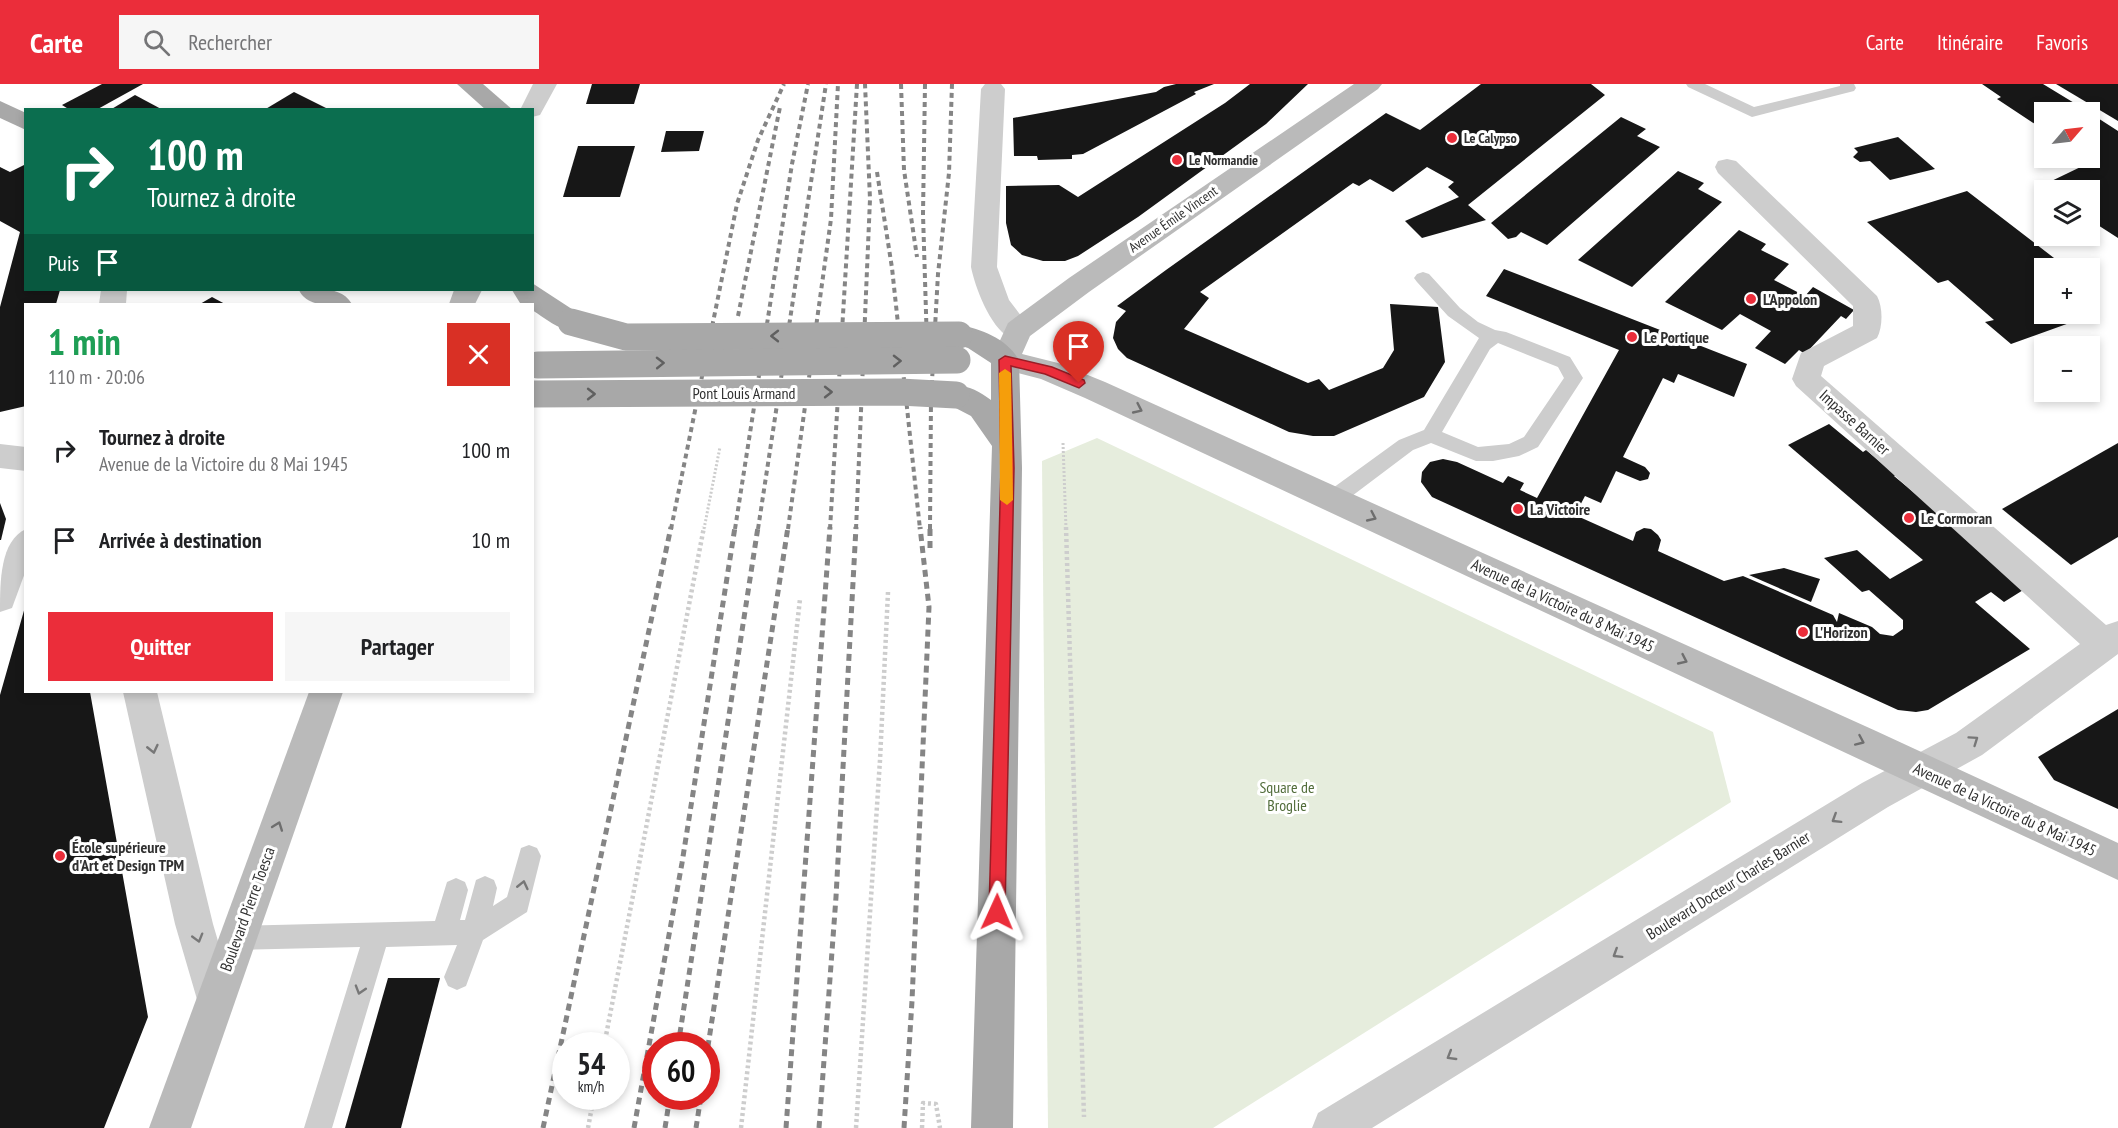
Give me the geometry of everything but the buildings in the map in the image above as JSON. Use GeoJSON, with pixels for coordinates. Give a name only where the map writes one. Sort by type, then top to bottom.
{"type":"FeatureCollection","features":[{"type":"Feature","properties":{"kind":"main road"},"geometry":{"type":"LineString","coordinates":[[469,84],[499,108]]}},
{"type":"Feature","properties":{"kind":"main road"},"geometry":{"type":"LineString","coordinates":[[0,108],[24,122]]}},
{"type":"Feature","properties":{"kind":"main road"},"geometry":{"type":"LineString","coordinates":[[314,291],[336,303]]}},
{"type":"Feature","properties":{"kind":"main road"},"geometry":{"type":"LineString","coordinates":[[526,291],[571,322],[626,337],[958,347],[1005,360],[1007,449],[992,1128]]}},
{"type":"Feature","properties":{"kind":"main road","name":"Pont Louis Armand"},"geometry":{"type":"LineString","coordinates":[[535,365],[958,347]]}},
{"type":"Feature","properties":{"kind":"main road","name":"Pont Louis Armand"},"geometry":{"type":"LineString","coordinates":[[534,394],[900,392],[956,395],[974,400],[991,418],[1007,449]]}},
{"type":"Feature","properties":{"kind":"street"},"geometry":{"type":"LineString","coordinates":[[533,108],[545,84]]}},
{"type":"Feature","properties":{"kind":"street","name":"Avenue Émile Vincent"},"geometry":{"type":"LineString","coordinates":[[1018,330],[1362,86]]}},
{"type":"Feature","properties":{"kind":"street"},"geometry":{"type":"LineString","coordinates":[[993,88],[984,267],[999,310],[1018,330],[1005,360]]}},
{"type":"Feature","properties":{"kind":"street","name":"Impasse Barnier"},"geometry":{"type":"LineString","coordinates":[[1727,167],[1867,303],[1867,331],[1811,360],[1806,379],[2111,639]]}},
{"type":"Feature","properties":{"kind":"street","name":"Avenue de la Victoire du 8 Mai 1945"},"geometry":{"type":"LineString","coordinates":[[1005,360],[1048,370],[1086,386],[1924,770],[2118,862]]}},
{"type":"Feature","properties":{"kind":"street"},"geometry":{"type":"LineString","coordinates":[[0,456],[24,459]]}},
{"type":"Feature","properties":{"kind":"street"},"geometry":{"type":"LineString","coordinates":[[0,598],[14,556],[24,544]]}},
{"type":"Feature","properties":{"kind":"street","name":"Boulevard Docteur Charles Barnier"},"geometry":{"type":"LineString","coordinates":[[1333,1128],[1875,795],[1969,744],[2111,639]]}},
{"type":"Feature","properties":{"kind":"street"},"geometry":{"type":"LineString","coordinates":[[140,693],[194,924],[215,999]]}},
{"type":"Feature","properties":{"kind":"street","name":"Boulevard Pierre Toesca"},"geometry":{"type":"LineString","coordinates":[[170,1128],[326,693]]}},
{"type":"Feature","properties":{"kind":"lane"},"geometry":{"type":"LineString","coordinates":[[1692,84],[1752,112],[1849,88],[1847,84]]}},
{"type":"Feature","properties":{"kind":"lane"},"geometry":{"type":"LineString","coordinates":[[1423,278],[1452,311],[1480,332],[1493,337],[1500,336],[1564,362],[1574,378],[1531,442],[1512,451],[1476,454],[1431,435]]}},
{"type":"Feature","properties":{"kind":"lane"},"geometry":{"type":"LineString","coordinates":[[1333,499],[1406,445],[1431,435],[1484,344],[1493,337]]}},
{"type":"Feature","properties":{"kind":"lane"},"geometry":{"type":"LineString","coordinates":[[237,938],[474,932],[518,904],[529,856]]}},
{"type":"Feature","properties":{"kind":"lane"},"geometry":{"type":"LineString","coordinates":[[457,977],[474,932],[485,888]]}},
{"type":"Feature","properties":{"kind":"lane"},"geometry":{"type":"LineString","coordinates":[[444,933],[456,890]]}},
{"type":"Feature","properties":{"kind":"lane"},"geometry":{"type":"LineString","coordinates":[[318,1128],[377,934]]}},
{"type":"Feature","properties":{"kind":"path"},"geometry":{"type":"LineString","coordinates":[[1080,356],[1084,330],[1089,322]]}},
{"type":"Feature","properties":{"kind":"path"},"geometry":{"type":"LineString","coordinates":[[1063,443],[1084,1117]]}},
{"type":"Feature","properties":{"kind":"path"},"geometry":{"type":"LineString","coordinates":[[607,1032],[720,447]]}},
{"type":"Feature","properties":{"kind":"path"},"geometry":{"type":"LineString","coordinates":[[856,1128],[880,760],[888,592]]}},
{"type":"Feature","properties":{"kind":"path"},"geometry":{"type":"LineString","coordinates":[[741,1128],[800,599]]}},
{"type":"Feature","properties":{"kind":"path"},"geometry":{"type":"LineString","coordinates":[[922,1128],[923,1103],[936,1104],[940,1128]]}},
{"type":"Feature","properties":{"kind":"path"},"geometry":{"type":"LineString","coordinates":[[588,1128],[591,1110]]}},
{"type":"Feature","properties":{"kind":"green space","name":"Square de Broglie"},"geometry":{"type":"Polygon","coordinates":[[[1097,438],[1713,732],[1731,802],[1213,1128],[1048,1128],[1042,461],[1097,438]]]}},
{"type":"Feature","properties":{"kind":"railway"},"geometry":{"type":"LineString","coordinates":[[671,529],[737,204],[758,140],[784,84]]}},
{"type":"Feature","properties":{"kind":"railway"},"geometry":{"type":"LineString","coordinates":[[735,529],[792,164],[808,84]]}},
{"type":"Feature","properties":{"kind":"railway"},"geometry":{"type":"LineString","coordinates":[[758,529],[826,84]]}},
{"type":"Feature","properties":{"kind":"railway"},"geometry":{"type":"LineString","coordinates":[[788,529],[831,219],[838,84]]}},
{"type":"Feature","properties":{"kind":"railway"},"geometry":{"type":"LineString","coordinates":[[830,529],[857,84]]}},
{"type":"Feature","properties":{"kind":"railway"},"geometry":{"type":"LineString","coordinates":[[856,529],[870,199],[865,84]]}},
{"type":"Feature","properties":{"kind":"railway"},"geometry":{"type":"LineString","coordinates":[[901,84],[904,170],[917,257]]}},
{"type":"Feature","properties":{"kind":"railway"},"geometry":{"type":"LineString","coordinates":[[925,84],[923,214],[927,345]]}},
{"type":"Feature","properties":{"kind":"railway"},"geometry":{"type":"LineString","coordinates":[[930,529],[931,399],[938,274],[949,173],[952,84]]}},
{"type":"Feature","properties":{"kind":"railway"},"geometry":{"type":"LineString","coordinates":[[738,316],[780,107]]}},
{"type":"Feature","properties":{"kind":"railway"},"geometry":{"type":"LineString","coordinates":[[877,172],[892,268],[920,529]]}},
{"type":"Feature","properties":{"kind":"railway"},"geometry":{"type":"LineString","coordinates":[[543,1128],[671,527]]}},
{"type":"Feature","properties":{"kind":"railway"},"geometry":{"type":"LineString","coordinates":[[634,1128],[682,863],[735,527]]}},
{"type":"Feature","properties":{"kind":"railway"},"geometry":{"type":"LineString","coordinates":[[680,1032],[758,527]]}},
{"type":"Feature","properties":{"kind":"railway"},"geometry":{"type":"LineString","coordinates":[[710,1032],[788,527]]}},
{"type":"Feature","properties":{"kind":"railway"},"geometry":{"type":"LineString","coordinates":[[786,1128],[830,527]]}},
{"type":"Feature","properties":{"kind":"railway"},"geometry":{"type":"LineString","coordinates":[[819,1128],[836,897],[856,527]]}},
{"type":"Feature","properties":{"kind":"railway"},"geometry":{"type":"LineString","coordinates":[[904,1128],[912,1001],[929,607],[920,527]]}},
{"type":"Feature","properties":{"kind":"railway"},"geometry":{"type":"LineString","coordinates":[[930,529],[930,548]]}},
{"type":"Feature","properties":{"kind":"railway"},"geometry":{"type":"LineString","coordinates":[[665,1128],[668,1110]]}},
{"type":"Feature","properties":{"kind":"railway"},"geometry":{"type":"LineString","coordinates":[[696,1128],[699,1110]]}},
{"type":"Feature","properties":{"kind":"slow traffic"},"geometry":{"type":"LineString","coordinates":[[1005,373],[1007,500]]}},
{"type":"Feature","properties":{"kind":"place","name":"Le Calypso"},"geometry":{"type":"Point","coordinates":[1452,138]}},
{"type":"Feature","properties":{"kind":"place","name":"Le Normandie"},"geometry":{"type":"Point","coordinates":[1177,160]}},
{"type":"Feature","properties":{"kind":"place","name":"L'Appolon"},"geometry":{"type":"Point","coordinates":[1751,299]}},
{"type":"Feature","properties":{"kind":"place","name":"Le Portique"},"geometry":{"type":"Point","coordinates":[1632,337]}},
{"type":"Feature","properties":{"kind":"place","name":"La Victoire"},"geometry":{"type":"Point","coordinates":[1518,509]}},
{"type":"Feature","properties":{"kind":"place","name":"Le Cormoran"},"geometry":{"type":"Point","coordinates":[1909,518]}},
{"type":"Feature","properties":{"kind":"place","name":"L'Horizon"},"geometry":{"type":"Point","coordinates":[1803,632]}},
{"type":"Feature","properties":{"kind":"place","name":"École supérieure d'Art et Design TPM"},"geometry":{"type":"Point","coordinates":[60,856]}},
{"type":"Feature","properties":{"kind":"route"},"geometry":{"type":"LineString","coordinates":[[997,912],[1007,468],[1005,360],[1048,370],[1079,383]]}}]}
